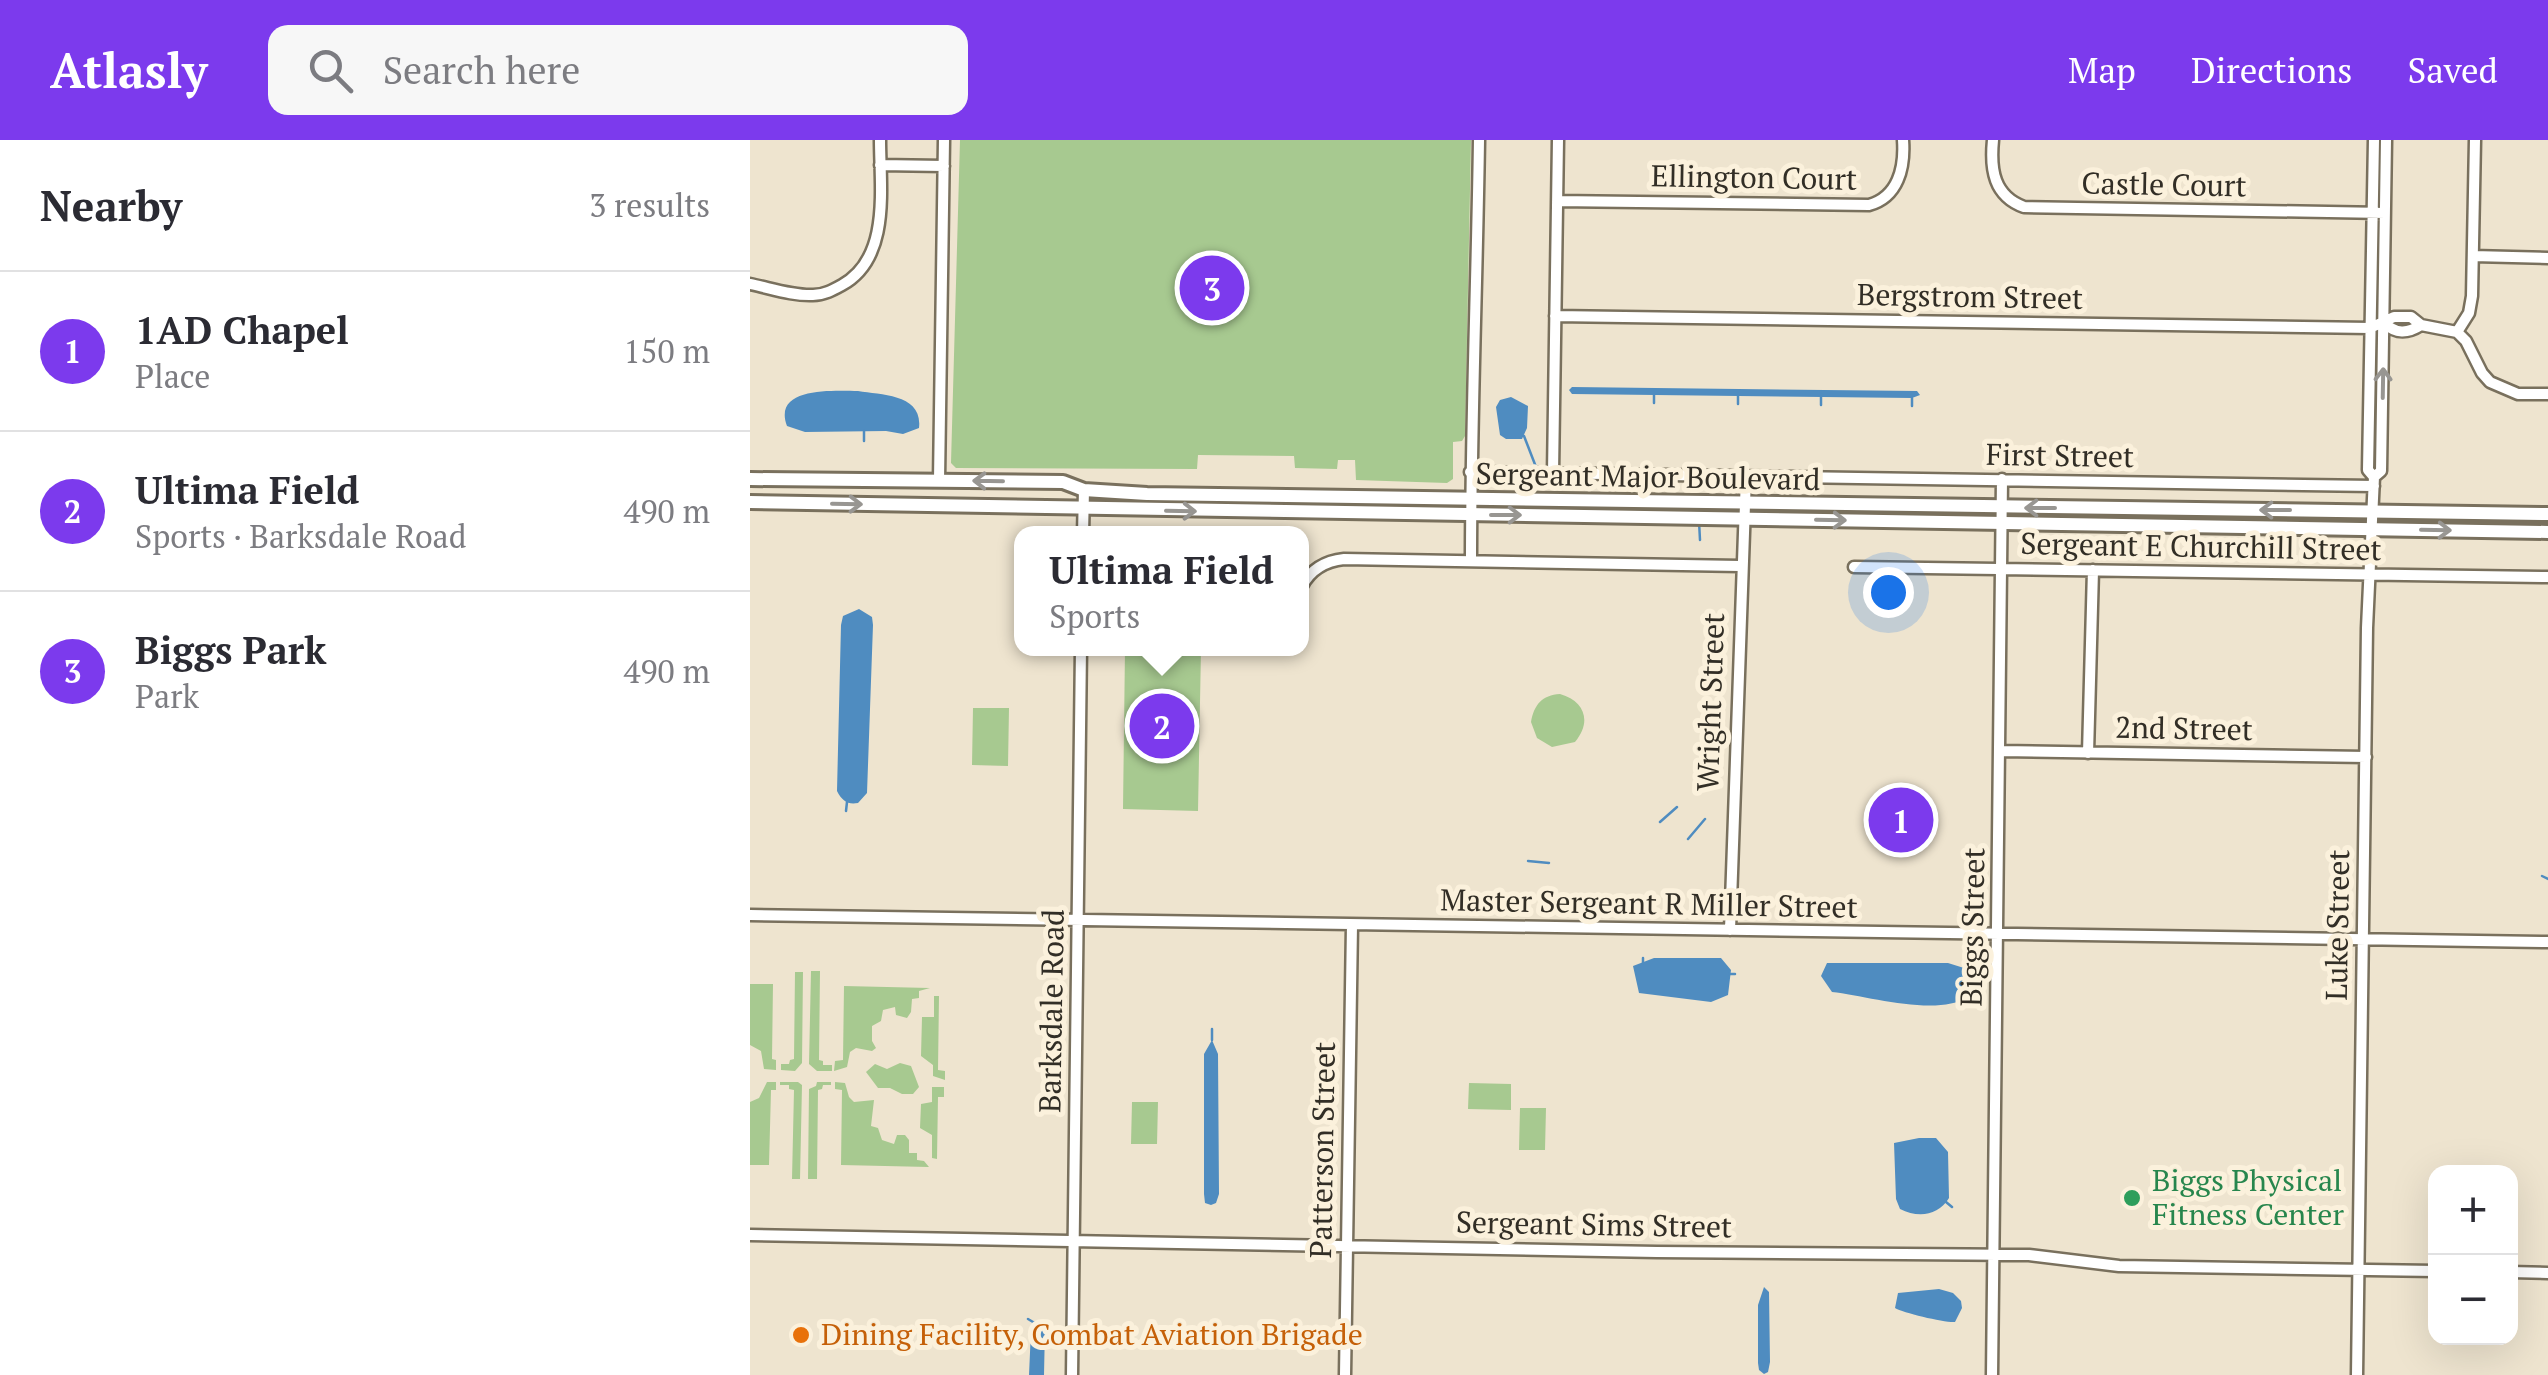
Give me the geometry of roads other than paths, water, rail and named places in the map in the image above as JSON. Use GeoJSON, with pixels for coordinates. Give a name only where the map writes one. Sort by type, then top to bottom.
{"type":"FeatureCollection","features":[{"type":"Feature","properties":{"kind":"street"},"geometry":{"type":"LineString","coordinates":[[750,284],[816,295],[854,278],[875,248],[880,140]]}},
{"type":"Feature","properties":{"kind":"street"},"geometry":{"type":"LineString","coordinates":[[939,480],[944,140]]}},
{"type":"Feature","properties":{"kind":"street"},"geometry":{"type":"LineString","coordinates":[[1471,561],[1469,499],[1474,437],[1479,140]]}},
{"type":"Feature","properties":{"kind":"street"},"geometry":{"type":"LineString","coordinates":[[1552,473],[1558,140]]}},
{"type":"Feature","properties":{"kind":"street","name":"Ellington Court"},"geometry":{"type":"LineString","coordinates":[[1558,201],[1869,205],[1883,201],[1896,187],[1903,140]]}},
{"type":"Feature","properties":{"kind":"street","name":"Castle Court"},"geometry":{"type":"LineString","coordinates":[[1993,140],[1998,187],[2008,202],[2024,207],[2379,213]]}},
{"type":"Feature","properties":{"kind":"street","name":"Luke Street"},"geometry":{"type":"LineString","coordinates":[[2374,140],[2384,324],[2381,471],[2374,482]]}},
{"type":"Feature","properties":{"kind":"street","name":"Luke Street"},"geometry":{"type":"LineString","coordinates":[[2357,1375],[2368,575],[2374,482],[2368,470],[2370,328],[2386,140]]}},
{"type":"Feature","properties":{"kind":"street"},"geometry":{"type":"LineString","coordinates":[[2475,140],[2470,313],[2457,332],[2490,382],[2518,394],[2548,394]]}},
{"type":"Feature","properties":{"kind":"street"},"geometry":{"type":"LineString","coordinates":[[880,166],[944,166]]}},
{"type":"Feature","properties":{"kind":"street"},"geometry":{"type":"LineString","coordinates":[[2473,256],[2548,258]]}},
{"type":"Feature","properties":{"kind":"street","name":"Bergstrom Street"},"geometry":{"type":"LineString","coordinates":[[1555,316],[2370,328],[2394,317],[2411,317],[2421,325],[2457,332]]}},
{"type":"Feature","properties":{"kind":"street","name":"First Street"},"geometry":{"type":"LineString","coordinates":[[1470,472],[2374,482]]}},
{"type":"Feature","properties":{"kind":"street","name":"Wright Street"},"geometry":{"type":"LineString","coordinates":[[1730,930],[1746,476]]}},
{"type":"Feature","properties":{"kind":"street","name":"Sergeant Major Boulevard"},"geometry":{"type":"LineString","coordinates":[[750,479],[1063,482],[1084,490],[1469,499],[2548,514]]}},
{"type":"Feature","properties":{"kind":"street","name":"Biggs Street"},"geometry":{"type":"LineString","coordinates":[[1992,1375],[2002,480]]}},
{"type":"Feature","properties":{"kind":"street"},"geometry":{"type":"LineString","coordinates":[[1083,526],[1084,490]]}},
{"type":"Feature","properties":{"kind":"street","name":"Sergeant Major Boulevard"},"geometry":{"type":"LineString","coordinates":[[750,502],[2548,532]]}},
{"type":"Feature","properties":{"kind":"street"},"geometry":{"type":"LineString","coordinates":[[1309,578],[1316,569],[1336,560],[1740,566]]}},
{"type":"Feature","properties":{"kind":"street","name":"Sergeant E Churchill Street"},"geometry":{"type":"LineString","coordinates":[[1854,566],[2548,578]]}},
{"type":"Feature","properties":{"kind":"street"},"geometry":{"type":"LineString","coordinates":[[2088,753],[2093,570]]}},
{"type":"Feature","properties":{"kind":"street","name":"Barksdale Road"},"geometry":{"type":"LineString","coordinates":[[1072,1375],[1082,656]]}},
{"type":"Feature","properties":{"kind":"street","name":"2nd Street"},"geometry":{"type":"LineString","coordinates":[[2001,751],[2366,757]]}},
{"type":"Feature","properties":{"kind":"street","name":"Master Sergeant R Miller Street"},"geometry":{"type":"LineString","coordinates":[[750,915],[2548,942]]}},
{"type":"Feature","properties":{"kind":"street","name":"Patterson Street"},"geometry":{"type":"LineString","coordinates":[[1346,1375],[1352,925]]}},
{"type":"Feature","properties":{"kind":"street","name":"Sergeant Sims Street"},"geometry":{"type":"LineString","coordinates":[[750,1235],[2030,1255],[2119,1266],[2428,1270]]}},
{"type":"Feature","properties":{"kind":"street"},"geometry":{"type":"LineString","coordinates":[[2518,1272],[2548,1272]]}},
{"type":"Feature","properties":{"kind":"water"},"geometry":{"type":"Polygon","coordinates":[[[1572,387],[1917,391],[1920,395],[1912,398],[1572,394],[1572,387]]]}},
{"type":"Feature","properties":{"kind":"water"},"geometry":{"type":"Polygon","coordinates":[[[858,391],[908,402],[919,417],[919,428],[903,434],[805,432],[787,426],[785,413],[797,397],[858,391]]]}},
{"type":"Feature","properties":{"kind":"water"},"geometry":{"type":"Polygon","coordinates":[[[1511,397],[1528,406],[1522,439],[1500,435],[1496,407],[1500,400],[1511,397]]]}},
{"type":"Feature","properties":{"kind":"water"},"geometry":{"type":"Polygon","coordinates":[[[859,609],[872,617],[873,625],[867,793],[858,803],[851,803],[837,791],[841,625],[843,616],[859,609]]]}},
{"type":"Feature","properties":{"kind":"water"},"geometry":{"type":"Polygon","coordinates":[[[1654,958],[1721,958],[1731,970],[1728,995],[1711,1002],[1639,993],[1633,966],[1654,958]]]}},
{"type":"Feature","properties":{"kind":"water"},"geometry":{"type":"Polygon","coordinates":[[[1827,963],[1948,963],[1964,968],[1970,984],[1968,997],[1955,1003],[1921,1005],[1832,992],[1821,976],[1827,963]]]}},
{"type":"Feature","properties":{"kind":"water"},"geometry":{"type":"Polygon","coordinates":[[[1212,1040],[1218,1054],[1219,1194],[1211,1205],[1205,1203],[1204,1194],[1204,1054],[1212,1040]]]}},
{"type":"Feature","properties":{"kind":"water"},"geometry":{"type":"Polygon","coordinates":[[[1936,1138],[1948,1152],[1949,1198],[1939,1209],[1927,1214],[1900,1209],[1896,1199],[1894,1143],[1936,1138]]]}},
{"type":"Feature","properties":{"kind":"water"},"geometry":{"type":"Polygon","coordinates":[[[1764,1287],[1769,1292],[1770,1362],[1764,1374],[1758,1363],[1758,1305],[1764,1287]]]}},
{"type":"Feature","properties":{"kind":"water"},"geometry":{"type":"Polygon","coordinates":[[[1939,1289],[1953,1293],[1961,1301],[1955,1322],[1895,1308],[1898,1293],[1939,1289]]]}},
{"type":"Feature","properties":{"kind":"water"},"geometry":{"type":"Polygon","coordinates":[[[1034,1321],[1044,1323],[1045,1327],[1044,1375],[1029,1375],[1034,1321]]]}},
{"type":"Feature","properties":{"kind":"waterway"},"geometry":{"type":"LineString","coordinates":[[1654,395],[1654,403]]}},
{"type":"Feature","properties":{"kind":"waterway"},"geometry":{"type":"LineString","coordinates":[[1738,396],[1738,404]]}},
{"type":"Feature","properties":{"kind":"waterway"},"geometry":{"type":"LineString","coordinates":[[1821,397],[1821,405]]}},
{"type":"Feature","properties":{"kind":"waterway"},"geometry":{"type":"LineString","coordinates":[[1912,398],[1912,406]]}},
{"type":"Feature","properties":{"kind":"waterway"},"geometry":{"type":"LineString","coordinates":[[864,431],[864,441]]}},
{"type":"Feature","properties":{"kind":"waterway"},"geometry":{"type":"LineString","coordinates":[[1524,436],[1536,467]]}},
{"type":"Feature","properties":{"kind":"waterway"},"geometry":{"type":"LineString","coordinates":[[1699,521],[1700,540]]}},
{"type":"Feature","properties":{"kind":"waterway"},"geometry":{"type":"LineString","coordinates":[[846,811],[847,802]]}},
{"type":"Feature","properties":{"kind":"waterway"},"geometry":{"type":"LineString","coordinates":[[1660,822],[1677,807]]}},
{"type":"Feature","properties":{"kind":"waterway"},"geometry":{"type":"LineString","coordinates":[[1688,839],[1705,819]]}},
{"type":"Feature","properties":{"kind":"waterway"},"geometry":{"type":"LineString","coordinates":[[1528,861],[1549,863]]}},
{"type":"Feature","properties":{"kind":"waterway"},"geometry":{"type":"LineString","coordinates":[[2542,876],[2548,879]]}},
{"type":"Feature","properties":{"kind":"waterway"},"geometry":{"type":"LineString","coordinates":[[1643,958],[1643,963]]}},
{"type":"Feature","properties":{"kind":"waterway"},"geometry":{"type":"LineString","coordinates":[[1964,969],[1971,969]]}},
{"type":"Feature","properties":{"kind":"waterway"},"geometry":{"type":"LineString","coordinates":[[1729,974],[1735,974]]}},
{"type":"Feature","properties":{"kind":"waterway"},"geometry":{"type":"LineString","coordinates":[[1212,1029],[1212,1040]]}},
{"type":"Feature","properties":{"kind":"waterway"},"geometry":{"type":"LineString","coordinates":[[1946,1202],[1952,1207]]}},
{"type":"Feature","properties":{"kind":"waterway"},"geometry":{"type":"LineString","coordinates":[[1028,1319],[1033,1322]]}},
{"type":"Feature","properties":{"kind":"place","name":"Biggs Park"},"geometry":{"type":"Point","coordinates":[1212,288]}},
{"type":"Feature","properties":{"kind":"place","name":"Ultima Field"},"geometry":{"type":"Point","coordinates":[1162,726]}},
{"type":"Feature","properties":{"kind":"place","name":"1AD Chapel"},"geometry":{"type":"Point","coordinates":[1901,820]}},
{"type":"Feature","properties":{"kind":"place","name":"Biggs Physical Fitness Center"},"geometry":{"type":"Point","coordinates":[2132,1198]}},
{"type":"Feature","properties":{"kind":"place","name":"Dining Facility, Combat Aviation Brigade"},"geometry":{"type":"Point","coordinates":[801,1335]}}]}
